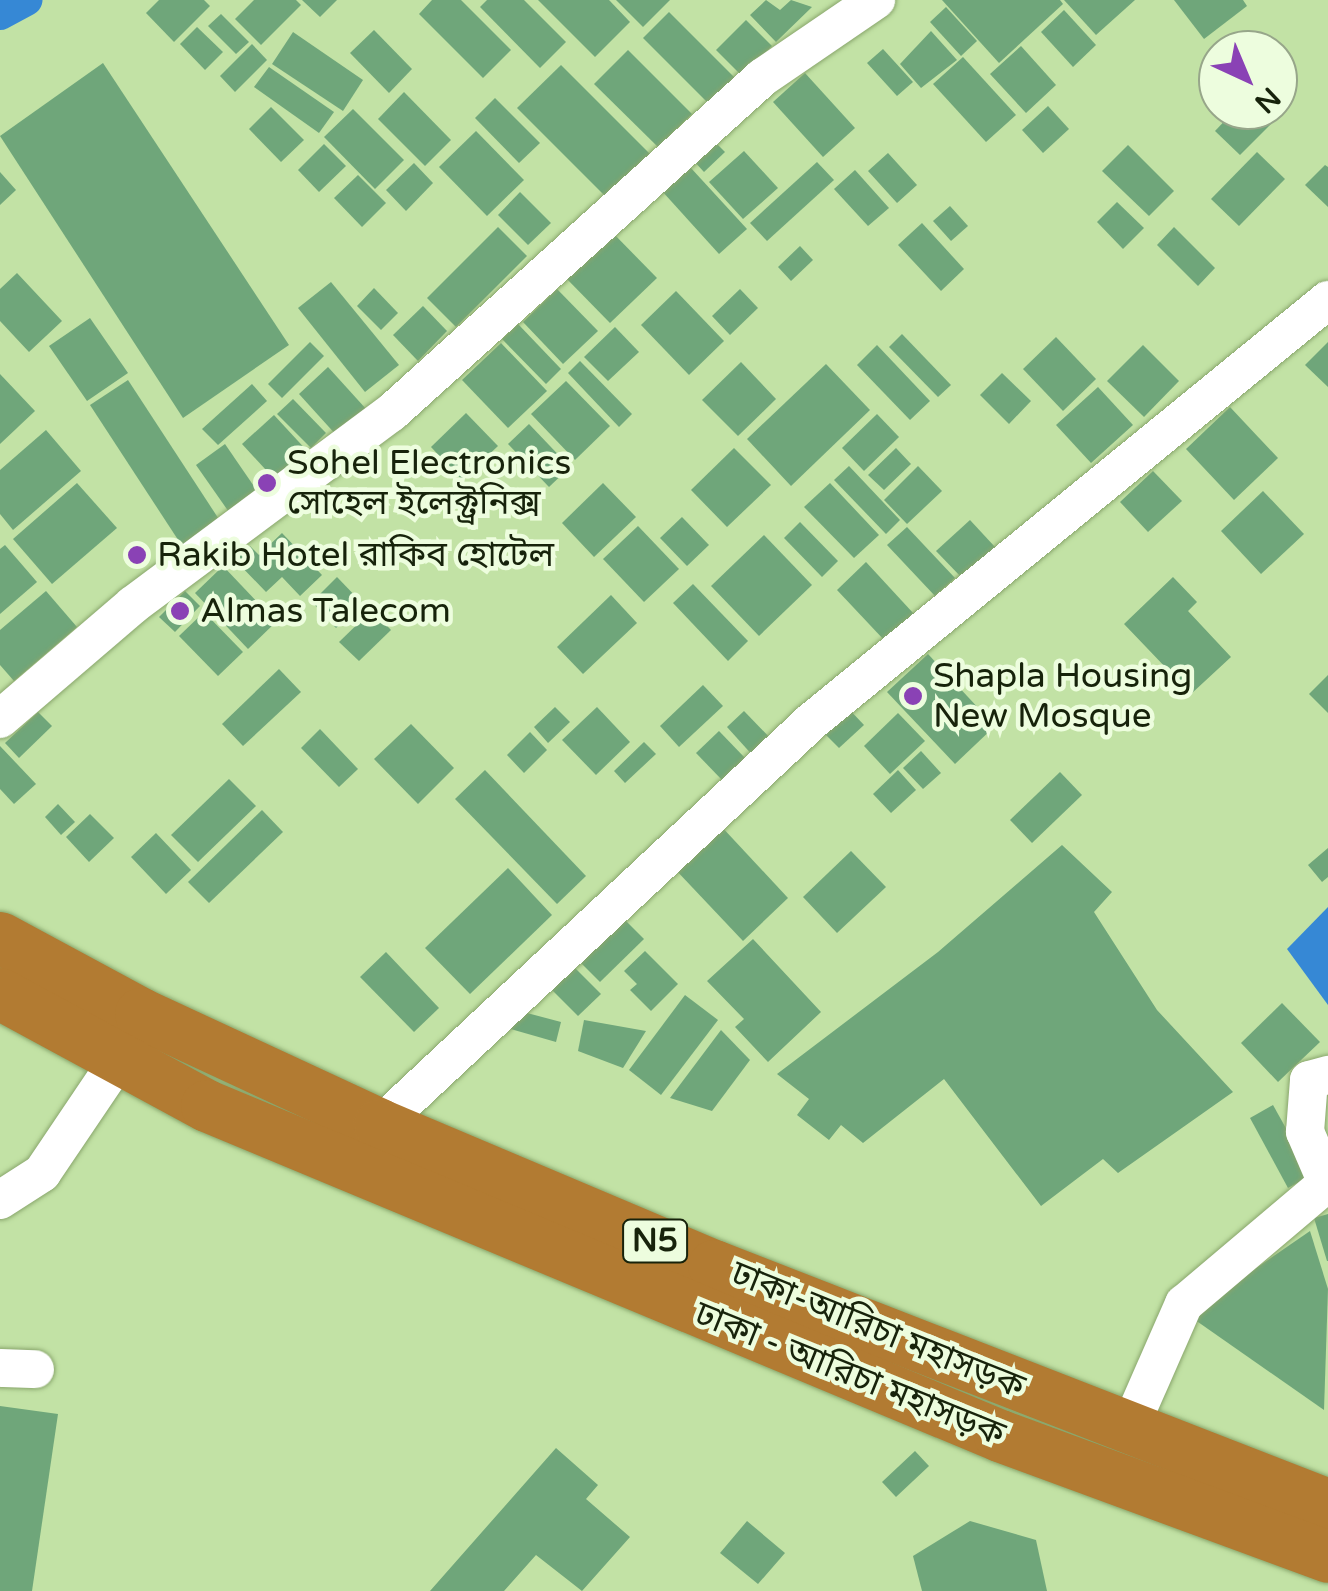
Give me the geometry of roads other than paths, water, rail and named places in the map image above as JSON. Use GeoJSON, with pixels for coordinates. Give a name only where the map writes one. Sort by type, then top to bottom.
{"type":"FeatureCollection","features":[{"type":"Feature","properties":{"kind":"highway","name":"ঢাকা-আরিচা মহাসড়ক"},"geometry":{"type":"LineString","coordinates":[[0,938],[141,1014],[380,1125],[1129,1429],[1328,1505]]}},
{"type":"Feature","properties":{"kind":"highway","name":"ঢাকা - আরিচা মহাসড়ক"},"geometry":{"type":"LineString","coordinates":[[0,994],[207,1106],[982,1429],[1328,1558]]}},
{"type":"Feature","properties":{"kind":"street"},"geometry":{"type":"LineString","coordinates":[[0,719],[133,605],[391,412],[763,77],[859,4]]}},
{"type":"Feature","properties":{"kind":"street"},"geometry":{"type":"LineString","coordinates":[[380,1125],[812,722],[1328,300]]}},
{"type":"Feature","properties":{"kind":"street"},"geometry":{"type":"LineString","coordinates":[[0,1200],[42,1174],[119,1058]]}},
{"type":"Feature","properties":{"kind":"street"},"geometry":{"type":"LineString","coordinates":[[1129,1429],[1184,1304],[1327,1183],[1305,1132],[1309,1080],[1328,1074]]}},
{"type":"Feature","properties":{"kind":"water"},"geometry":{"type":"Polygon","coordinates":[[[1328,907],[1328,1005],[1287,949],[1328,907]]]}},
{"type":"Feature","properties":{"kind":"waterway"},"geometry":{"type":"LineString","coordinates":[[0,14],[26,0]]}},
{"type":"Feature","properties":{"kind":"place","name":"Sohel Electronics সোহেল ইলেক্ট্রনিক্স"},"geometry":{"type":"Point","coordinates":[267,483]}},
{"type":"Feature","properties":{"kind":"place","name":"Rakib Hotel রাকিব হোটেল"},"geometry":{"type":"Point","coordinates":[137,555]}},
{"type":"Feature","properties":{"kind":"place","name":"Almas Talecom"},"geometry":{"type":"Point","coordinates":[180,611]}},
{"type":"Feature","properties":{"kind":"place","name":"Shapla Housing New Mosque"},"geometry":{"type":"Point","coordinates":[913,696]}}]}
